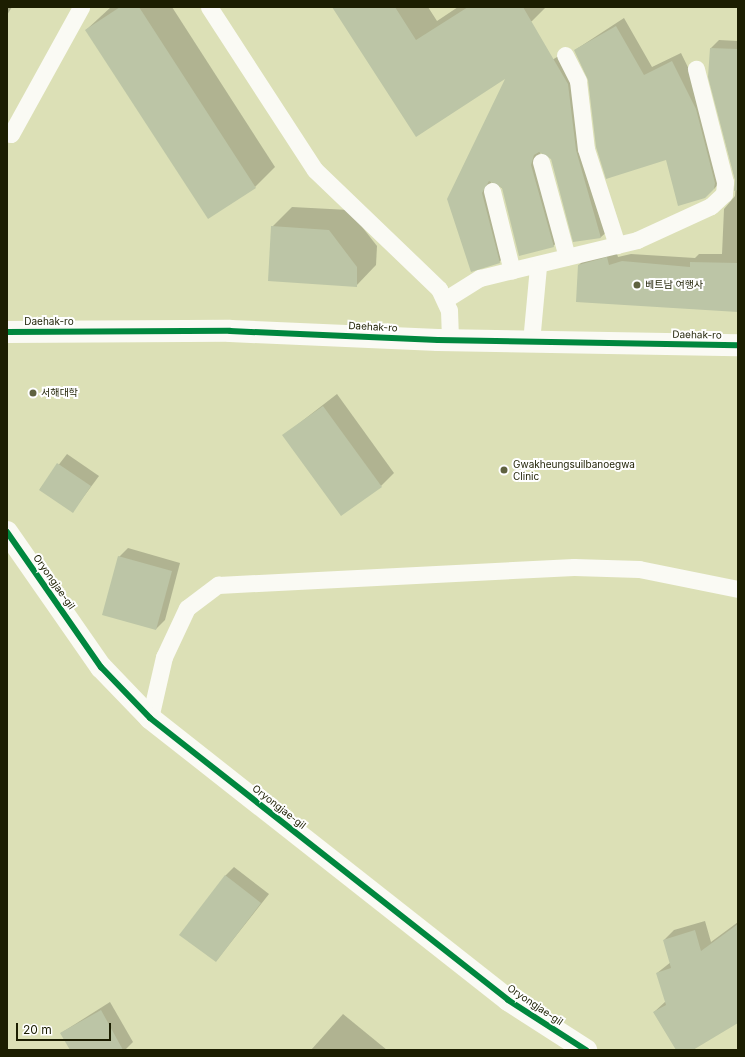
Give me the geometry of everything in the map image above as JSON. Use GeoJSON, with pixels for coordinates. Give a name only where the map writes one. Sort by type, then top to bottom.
{"type":"FeatureCollection","features":[{"type":"Feature","properties":{"kind":"street","name":"Daehak-ro"},"geometry":{"type":"LineString","coordinates":[[7,332],[230,331],[450,340],[738,345]]}},
{"type":"Feature","properties":{"kind":"street","name":"Oryongjae-gil"},"geometry":{"type":"LineString","coordinates":[[7,532],[101,667],[150,718],[508,1000],[586,1050]]}},
{"type":"Feature","properties":{"kind":"lane"},"geometry":{"type":"LineString","coordinates":[[9,133],[81,7]]}},
{"type":"Feature","properties":{"kind":"lane"},"geometry":{"type":"LineString","coordinates":[[209,7],[315,170],[446,300],[450,340]]}},
{"type":"Feature","properties":{"kind":"lane"},"geometry":{"type":"LineString","coordinates":[[565,55],[578,81],[586,149],[617,245]]}},
{"type":"Feature","properties":{"kind":"lane"},"geometry":{"type":"LineString","coordinates":[[446,300],[480,278],[538,266],[567,257],[617,245],[688,218],[724,194],[725,182],[696,69]]}},
{"type":"Feature","properties":{"kind":"lane"},"geometry":{"type":"LineString","coordinates":[[541,162],[567,257]]}},
{"type":"Feature","properties":{"kind":"lane"},"geometry":{"type":"LineString","coordinates":[[492,191],[512,271]]}},
{"type":"Feature","properties":{"kind":"lane"},"geometry":{"type":"LineString","coordinates":[[530,342],[538,266]]}},
{"type":"Feature","properties":{"kind":"lane"},"geometry":{"type":"LineString","coordinates":[[150,718],[164,656],[187,608],[218,585],[574,567],[639,569],[738,589]]}},
{"type":"Feature","properties":{"kind":"building"},"geometry":{"type":"Polygon","coordinates":[[[120,7],[139,7],[256,188],[208,219],[85,30],[120,7]]]}},
{"type":"Feature","properties":{"kind":"building"},"geometry":{"type":"Polygon","coordinates":[[[332,7],[395,7],[416,40],[468,7],[523,7],[568,84],[576,150],[601,238],[573,242],[551,159],[539,152],[534,155],[531,165],[554,247],[519,256],[502,188],[489,181],[482,193],[500,263],[471,272],[447,199],[505,79],[416,137],[332,7]]]}},
{"type":"Feature","properties":{"kind":"building"},"geometry":{"type":"Polygon","coordinates":[[[616,26],[644,75],[672,61],[696,109],[715,183],[714,189],[705,198],[678,206],[666,160],[606,179],[596,147],[588,80],[574,50],[616,26]]]}},
{"type":"Feature","properties":{"kind":"building"},"geometry":{"type":"Polygon","coordinates":[[[710,48],[738,49],[738,190],[734,191],[735,180],[708,77],[710,48]]]}},
{"type":"Feature","properties":{"kind":"building"},"geometry":{"type":"Polygon","coordinates":[[[271,226],[329,230],[357,267],[357,287],[268,281],[271,226]]]}},
{"type":"Feature","properties":{"kind":"building"},"geometry":{"type":"Polygon","coordinates":[[[607,257],[609,265],[622,261],[690,267],[690,262],[738,263],[738,312],[576,302],[578,265],[607,257]]]}},
{"type":"Feature","properties":{"kind":"building"},"geometry":{"type":"Polygon","coordinates":[[[323,406],[382,487],[341,516],[282,435],[323,406]]]}},
{"type":"Feature","properties":{"kind":"building"},"geometry":{"type":"Polygon","coordinates":[[[57,463],[91,486],[73,513],[39,490],[57,463]]]}},
{"type":"Feature","properties":{"kind":"building"},"geometry":{"type":"Polygon","coordinates":[[[118,556],[172,571],[156,630],[102,615],[118,556]]]}},
{"type":"Feature","properties":{"kind":"building"},"geometry":{"type":"Polygon","coordinates":[[[225,875],[261,903],[216,962],[179,935],[225,875]]]}},
{"type":"Feature","properties":{"kind":"building"},"geometry":{"type":"Polygon","coordinates":[[[738,924],[738,1023],[693,1050],[676,1050],[653,1012],[666,1005],[656,973],[671,968],[663,940],[695,930],[701,951],[738,924]]]}},
{"type":"Feature","properties":{"kind":"building"},"geometry":{"type":"Polygon","coordinates":[[[101,1010],[123,1050],[70,1050],[60,1033],[101,1010]]]}},
{"type":"Feature","properties":{"kind":"cycle path"},"geometry":{"type":"LineString","coordinates":[[7,332],[230,331],[438,340],[738,345]]}},
{"type":"Feature","properties":{"kind":"cycle path"},"geometry":{"type":"LineString","coordinates":[[7,532],[101,667],[150,718],[508,1000],[586,1050]]}},
{"type":"Feature","properties":{"kind":"place","name":"베트남 여행사"},"geometry":{"type":"Point","coordinates":[637,285]}},
{"type":"Feature","properties":{"kind":"place","name":"서해대학"},"geometry":{"type":"Point","coordinates":[33,393]}},
{"type":"Feature","properties":{"kind":"place","name":"Gwakheungsuilbanoegwa Clinic"},"geometry":{"type":"Point","coordinates":[504,470]}}]}
